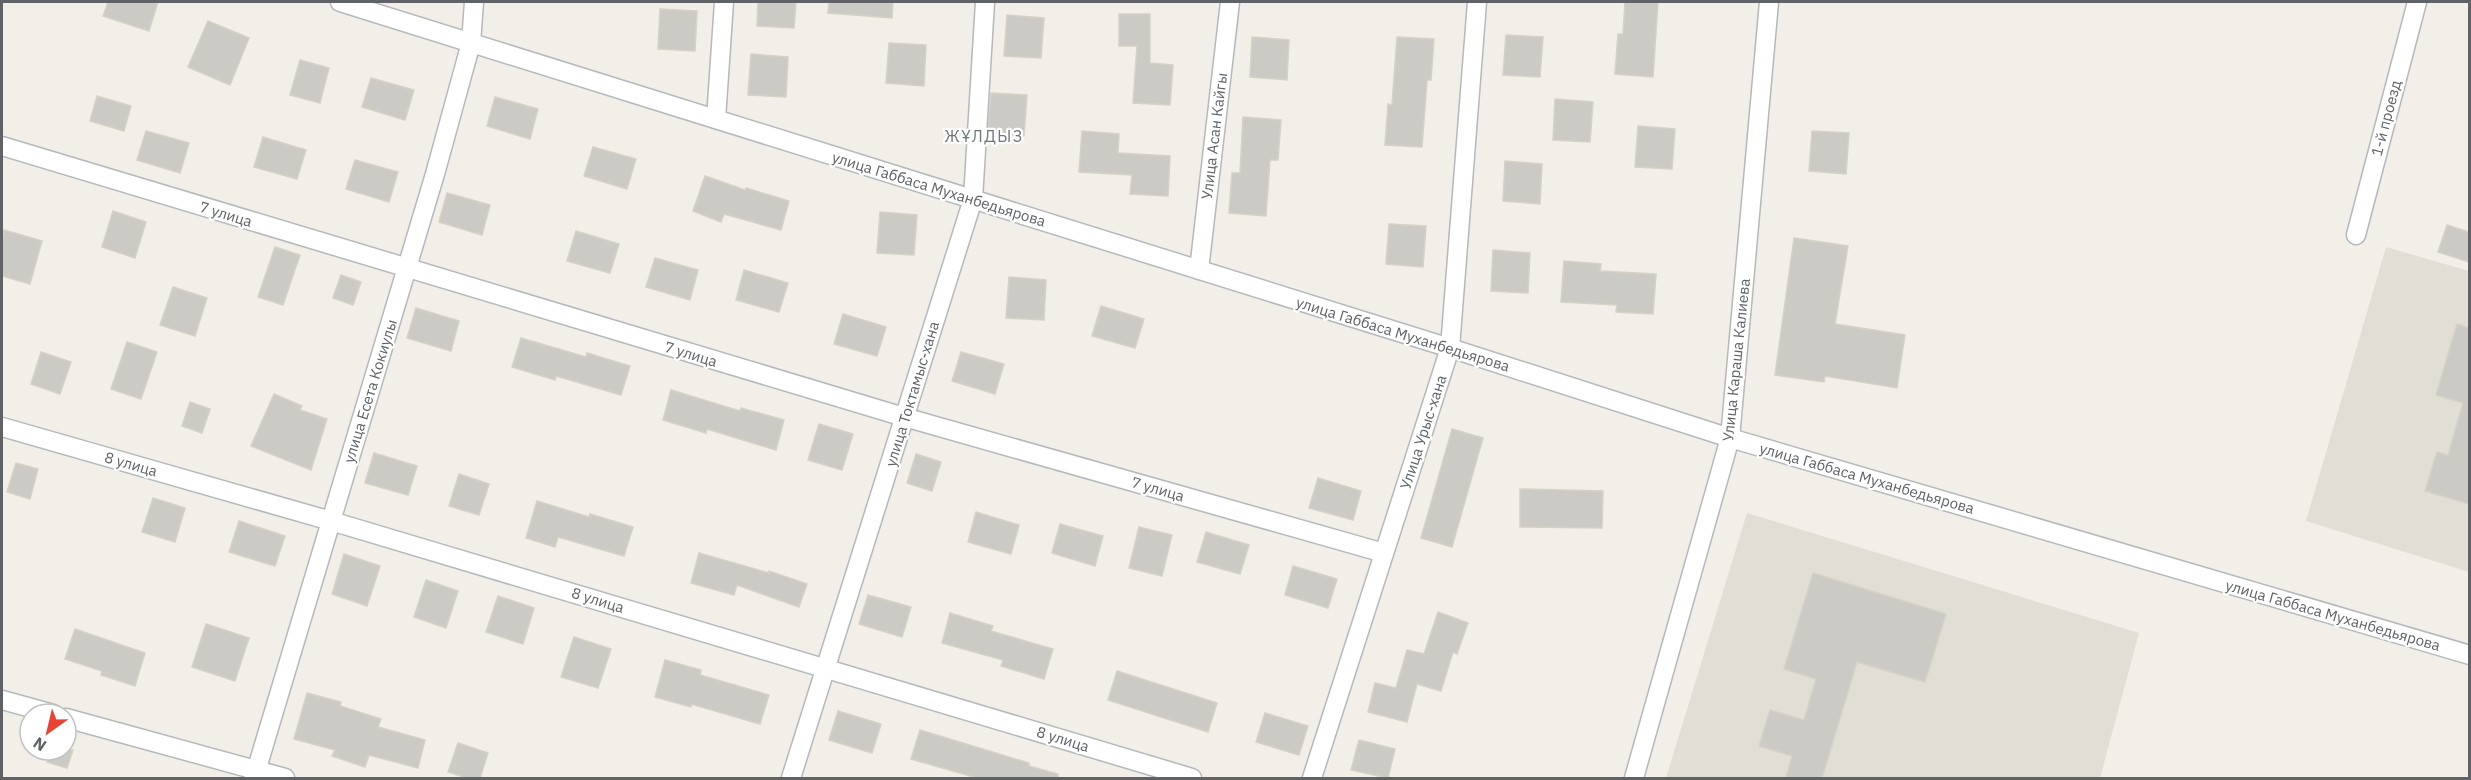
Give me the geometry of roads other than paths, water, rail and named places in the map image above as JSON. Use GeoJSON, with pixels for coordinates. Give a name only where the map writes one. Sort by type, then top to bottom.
{"type":"FeatureCollection","features":[{"type":"Feature","properties":{"kind":"street","name":"улица Габбаса Муханбедьярова"},"geometry":{"type":"LineString","coordinates":[[340,2],[1450,348],[1730,438],[2469,655]]}},
{"type":"Feature","properties":{"kind":"street","name":"улица Есета Кокиулы"},"geometry":{"type":"LineString","coordinates":[[256,774],[471,42],[474,2]]}},
{"type":"Feature","properties":{"kind":"street"},"geometry":{"type":"LineString","coordinates":[[716,119],[724,2]]}},
{"type":"Feature","properties":{"kind":"street","name":"улица Токтамыс-хана"},"geometry":{"type":"LineString","coordinates":[[791,778],[973,200],[985,2]]}},
{"type":"Feature","properties":{"kind":"street","name":"Улица Асан Кайгы"},"geometry":{"type":"LineString","coordinates":[[1198,270],[1230,2]]}},
{"type":"Feature","properties":{"kind":"street","name":"Улица Урыс-хана"},"geometry":{"type":"LineString","coordinates":[[1312,778],[1450,348],[1478,2]]}},
{"type":"Feature","properties":{"kind":"street","name":"Улица Караша Калиева"},"geometry":{"type":"LineString","coordinates":[[1634,778],[1730,438],[1769,2]]}},
{"type":"Feature","properties":{"kind":"street","name":"1-й проезд"},"geometry":{"type":"LineString","coordinates":[[2356,235],[2417,2]]}},
{"type":"Feature","properties":{"kind":"street","name":"7 улица"},"geometry":{"type":"LineString","coordinates":[[2,146],[904,417],[1384,553]]}},
{"type":"Feature","properties":{"kind":"street","name":"8 улица"},"geometry":{"type":"LineString","coordinates":[[2,427],[826,667],[1192,778]]}},
{"type":"Feature","properties":{"kind":"street"},"geometry":{"type":"LineString","coordinates":[[2,700],[18,704]]}},
{"type":"Feature","properties":{"kind":"street"},"geometry":{"type":"LineString","coordinates":[[78,722],[256,774],[285,778]]}},
{"type":"Feature","properties":{"kind":"district","name":"ЖҰЛДЫЗ"},"geometry":{"type":"Point","coordinates":[984,136]}}]}
